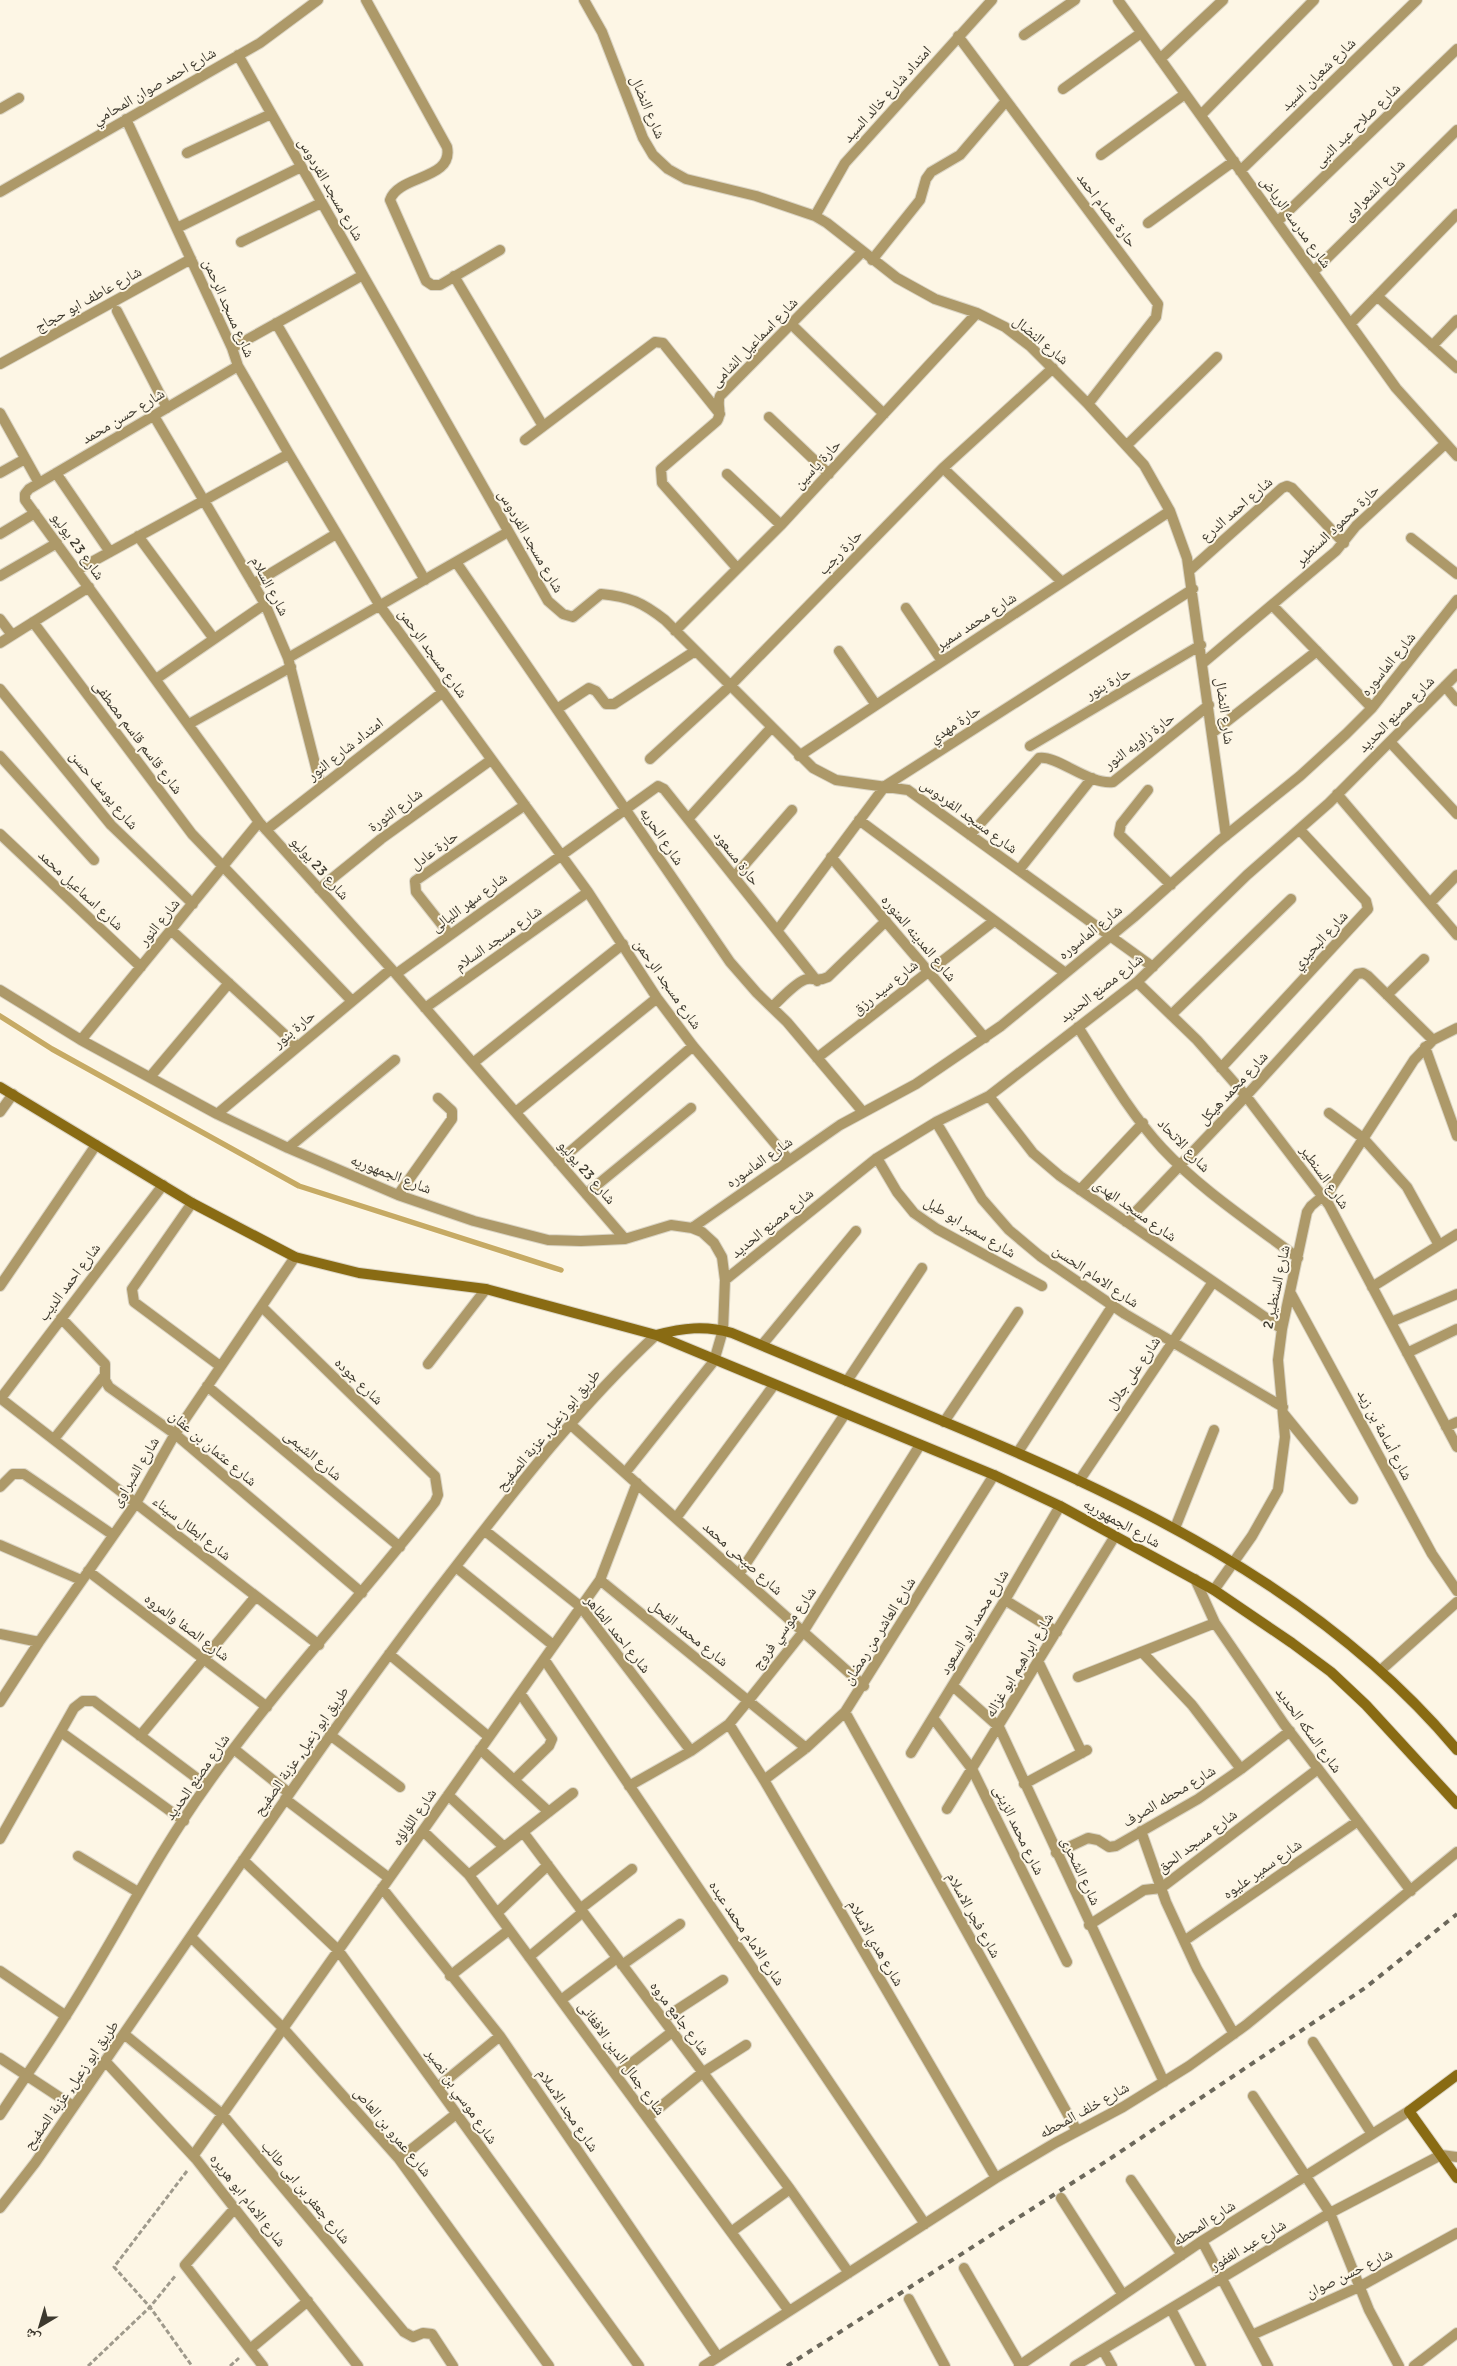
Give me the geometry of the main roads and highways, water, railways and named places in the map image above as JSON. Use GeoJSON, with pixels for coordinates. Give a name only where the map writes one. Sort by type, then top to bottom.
{"type":"FeatureCollection","features":[{"type":"Feature","properties":{"kind":"main road","name":"شارع الجمهوريه"},"geometry":{"type":"LineString","coordinates":[[0,1087],[192,1203],[295,1257],[359,1273],[486,1289],[656,1335],[714,1361],[994,1476],[1060,1506],[1214,1590],[1331,1672],[1366,1705],[1457,1804]]}},
{"type":"Feature","properties":{"kind":"main road","name":"شارع الجمهوريه"},"geometry":{"type":"LineString","coordinates":[[656,1335],[686,1328],[723,1330],[1018,1452],[1174,1528],[1286,1595],[1335,1631],[1381,1670],[1432,1721],[1457,1750]]}},
{"type":"Feature","properties":{"kind":"main road"},"geometry":{"type":"LineString","coordinates":[[1457,2075],[1409,2111],[1457,2178]]}},
{"type":"Feature","properties":{"kind":"waterway"},"geometry":{"type":"LineString","coordinates":[[0,1016],[52,1049],[299,1186],[561,1270]]}},
{"type":"Feature","properties":{"kind":"railway"},"geometry":{"type":"LineString","coordinates":[[787,2366],[1108,2160],[1365,1988],[1457,1914]]}}]}
